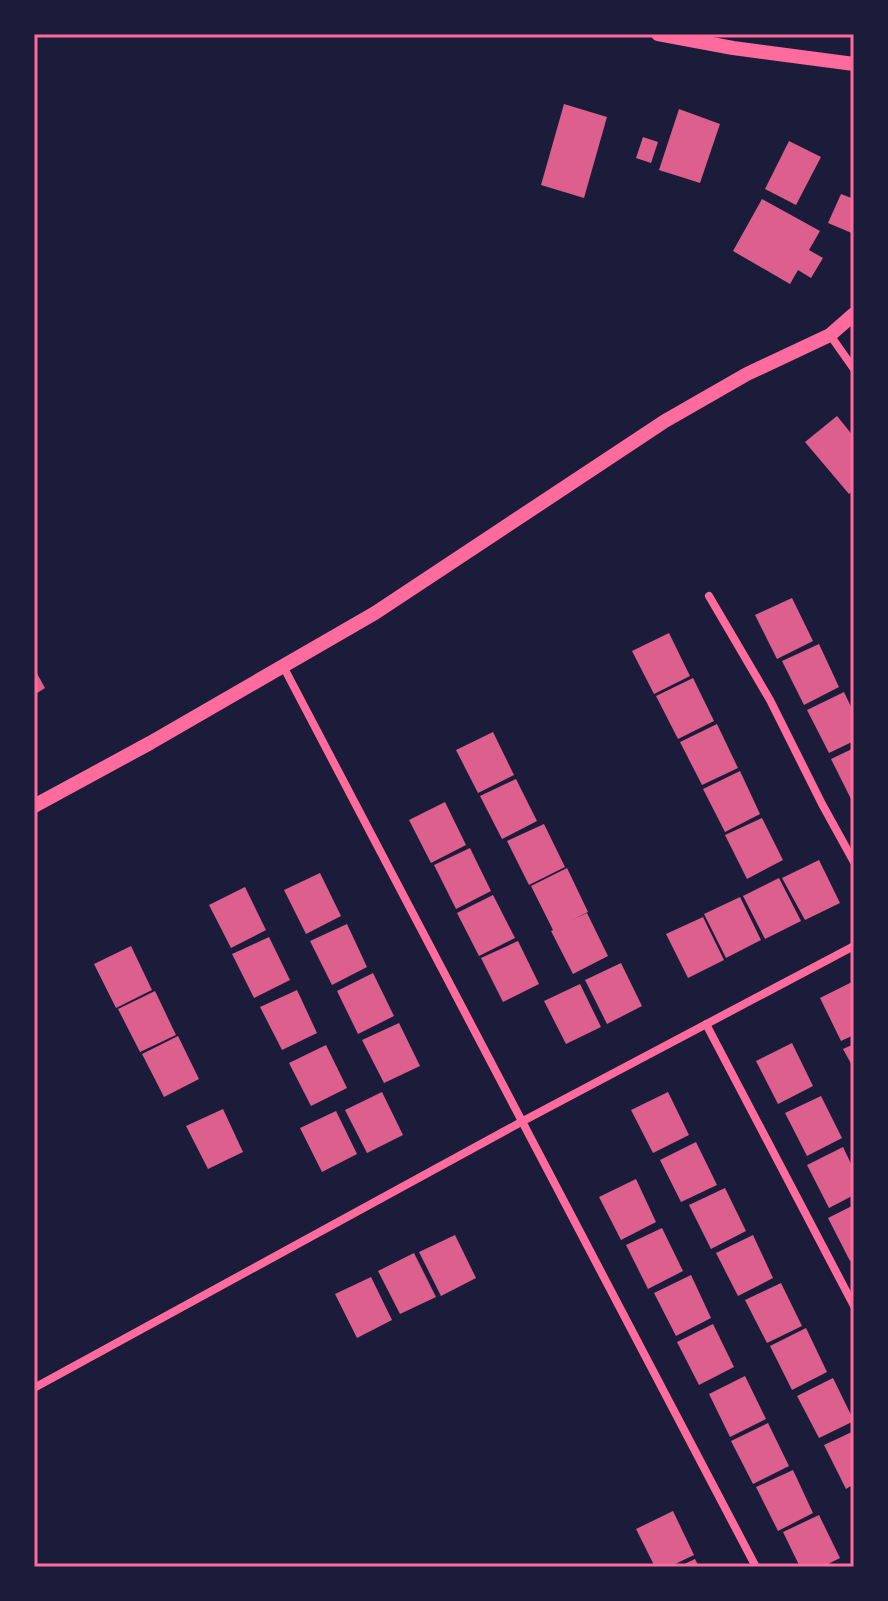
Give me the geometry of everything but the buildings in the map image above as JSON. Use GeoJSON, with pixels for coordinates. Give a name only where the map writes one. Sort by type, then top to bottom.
{"type":"FeatureCollection","features":[{"type":"Feature","properties":{"kind":"street"},"geometry":{"type":"LineString","coordinates":[[658,34],[733,48],[854,64]]}},
{"type":"Feature","properties":{"kind":"street"},"geometry":{"type":"LineString","coordinates":[[34,806],[375,613],[665,421],[747,374],[830,335],[854,314]]}},
{"type":"Feature","properties":{"kind":"street"},"geometry":{"type":"LineString","coordinates":[[830,335],[854,369]]}},
{"type":"Feature","properties":{"kind":"street"},"geometry":{"type":"LineString","coordinates":[[709,596],[770,700],[854,862]]}},
{"type":"Feature","properties":{"kind":"street"},"geometry":{"type":"LineString","coordinates":[[283,666],[756,1567]]}},
{"type":"Feature","properties":{"kind":"street"},"geometry":{"type":"LineString","coordinates":[[34,1388],[523,1121],[854,946]]}},
{"type":"Feature","properties":{"kind":"street"},"geometry":{"type":"LineString","coordinates":[[706,1024],[854,1306]]}}]}
